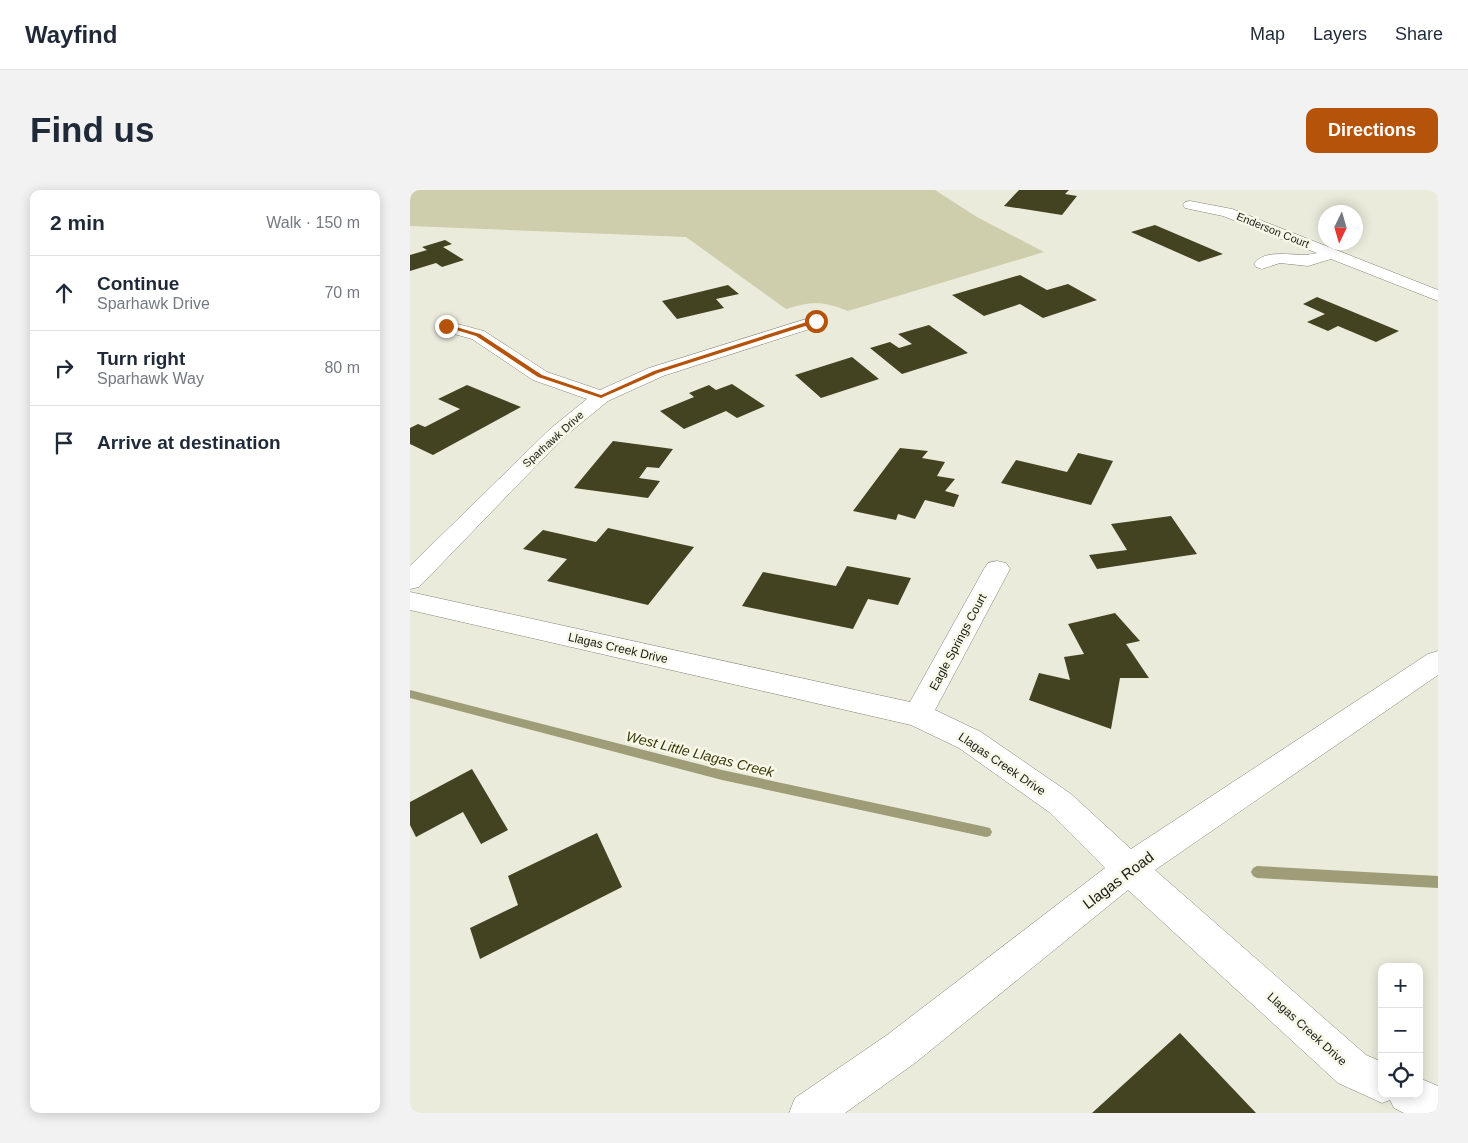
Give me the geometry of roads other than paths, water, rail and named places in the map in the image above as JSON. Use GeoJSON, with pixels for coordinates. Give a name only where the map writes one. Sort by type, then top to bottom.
{"type":"FeatureCollection","features":[{"type":"Feature","properties":{"kind":"street","name":"Enderson Court"},"geometry":{"type":"LineString","coordinates":[[1190,205],[1227,212],[1438,296]]}},
{"type":"Feature","properties":{"kind":"street"},"geometry":{"type":"LineString","coordinates":[[1262,264],[1278,258],[1308,261],[1331,254]]}},
{"type":"Feature","properties":{"kind":"street","name":"Sparhawk Drive"},"geometry":{"type":"LineString","coordinates":[[410,580],[557,433],[601,397],[656,372],[816,321]]}},
{"type":"Feature","properties":{"kind":"street"},"geometry":{"type":"LineString","coordinates":[[446,326],[478,335],[540,376],[601,397]]}},
{"type":"Feature","properties":{"kind":"street","name":"Eagle Springs Court"},"geometry":{"type":"LineString","coordinates":[[918,715],[997,569]]}},
{"type":"Feature","properties":{"kind":"street","name":"Llagas Creek Drive"},"geometry":{"type":"LineString","coordinates":[[410,601],[918,715],[970,740],[1060,803],[1129,870],[1352,1069],[1378,1081]]}},
{"type":"Feature","properties":{"kind":"street","name":"Llagas Road"},"geometry":{"type":"LineString","coordinates":[[810,1113],[901,1049],[1129,870],[1438,662]]}},
{"type":"Feature","properties":{"kind":"street"},"geometry":{"type":"LineString","coordinates":[[1417,1098],[1438,1107]]}},
{"type":"Feature","properties":{"kind":"waterway","name":"West Little Llagas Creek"},"geometry":{"type":"LineString","coordinates":[[410,694],[722,775],[986,832]]}},
{"type":"Feature","properties":{"kind":"waterway","name":"West Little Llagas Creek"},"geometry":{"type":"LineString","coordinates":[[1257,872],[1438,882]]}}]}
